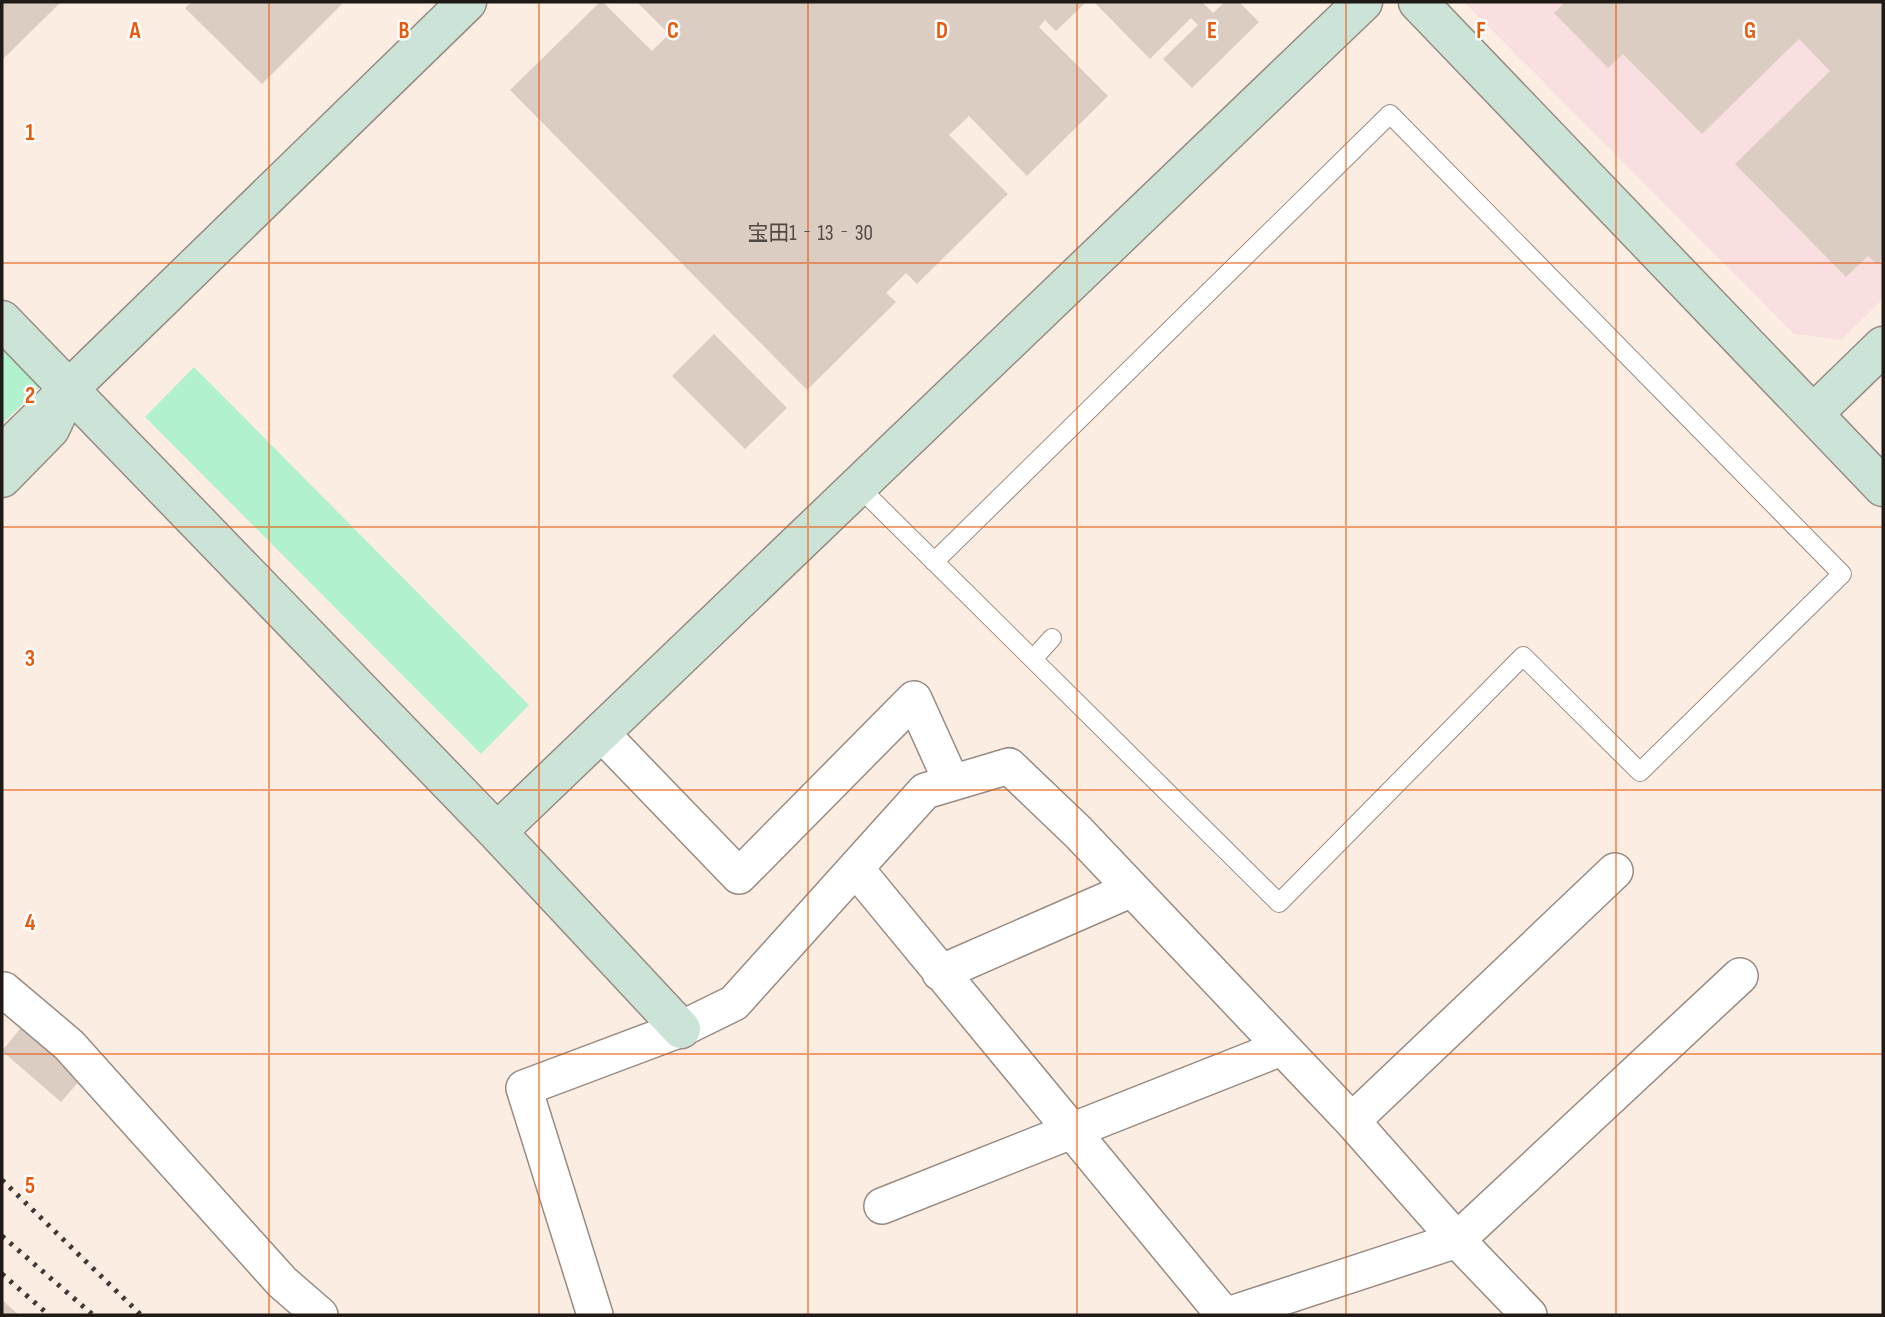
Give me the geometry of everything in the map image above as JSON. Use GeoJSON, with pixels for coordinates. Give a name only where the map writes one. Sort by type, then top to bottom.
{"type":"FeatureCollection","features":[{"type":"Feature","properties":{"kind":"street"},"geometry":{"type":"LineString","coordinates":[[2,454],[467,2]]}},
{"type":"Feature","properties":{"kind":"street"},"geometry":{"type":"LineString","coordinates":[[497,832],[1363,2]]}},
{"type":"Feature","properties":{"kind":"street"},"geometry":{"type":"LineString","coordinates":[[1418,2],[1883,486]]}},
{"type":"Feature","properties":{"kind":"street"},"geometry":{"type":"LineString","coordinates":[[2,320],[497,832],[681,1029]]}},
{"type":"Feature","properties":{"kind":"street"},"geometry":{"type":"LineString","coordinates":[[1813,414],[1883,346]]}},
{"type":"Feature","properties":{"kind":"street"},"geometry":{"type":"LineString","coordinates":[[2,478],[50,429],[69,388]]}},
{"type":"Feature","properties":{"kind":"street"},"geometry":{"type":"LineString","coordinates":[[600,732],[739,876],[914,699],[952,783]]}},
{"type":"Feature","properties":{"kind":"street"},"geometry":{"type":"LineString","coordinates":[[595,1315],[524,1088],[681,1029],[734,1003],[925,791],[1009,766],[1078,832],[1352,1121],[1457,1240],[1529,1315]]}},
{"type":"Feature","properties":{"kind":"street"},"geometry":{"type":"LineString","coordinates":[[856,869],[1226,1315],[1457,1240],[1740,976]]}},
{"type":"Feature","properties":{"kind":"street"},"geometry":{"type":"LineString","coordinates":[[1352,1121],[1615,871]]}},
{"type":"Feature","properties":{"kind":"street"},"geometry":{"type":"LineString","coordinates":[[940,973],[1132,889]]}},
{"type":"Feature","properties":{"kind":"street"},"geometry":{"type":"LineString","coordinates":[[4,990],[69,1045],[282,1282],[320,1315]]}},
{"type":"Feature","properties":{"kind":"street"},"geometry":{"type":"LineString","coordinates":[[882,1206],[1281,1048]]}},
{"type":"Feature","properties":{"kind":"lane"},"geometry":{"type":"LineString","coordinates":[[858,486],[934,562],[1279,903],[1523,656],[1640,772],[1842,574],[1390,114],[934,562]]}},
{"type":"Feature","properties":{"kind":"lane"},"geometry":{"type":"LineString","coordinates":[[1033,659],[1052,638]]}},
{"type":"Feature","properties":{"kind":"shaded area"},"geometry":{"type":"Polygon","coordinates":[[[1464,2],[1883,2],[1883,299],[1841,340],[1794,334],[1464,2]]]}},
{"type":"Feature","properties":{"kind":"green space"},"geometry":{"type":"Polygon","coordinates":[[[2,345],[41,386],[2,424],[2,345]]]}},
{"type":"Feature","properties":{"kind":"green space"},"geometry":{"type":"Polygon","coordinates":[[[194,367],[529,705],[481,754],[145,417],[194,367]]]}},
{"type":"Feature","properties":{"kind":"building"},"geometry":{"type":"Polygon","coordinates":[[[2,2],[61,2],[2,60],[2,2]]]}},
{"type":"Feature","properties":{"kind":"building"},"geometry":{"type":"Polygon","coordinates":[[[192,2],[344,2],[262,84],[185,8],[192,2]]]}},
{"type":"Feature","properties":{"kind":"building"},"geometry":{"type":"Polygon","coordinates":[[[600,2],[652,51],[669,34],[637,2],[1083,2],[1085,3],[1056,31],[1045,20],[1039,27],[1108,96],[1027,176],[969,116],[949,135],[1008,194],[917,284],[906,273],[886,293],[896,302],[807,390],[510,90],[600,2]]]}},
{"type":"Feature","properties":{"kind":"building"},"geometry":{"type":"Polygon","coordinates":[[[1094,2],[1202,2],[1213,13],[1225,2],[1239,2],[1259,22],[1192,88],[1163,59],[1198,25],[1191,18],[1150,59],[1094,2]]]}},
{"type":"Feature","properties":{"kind":"building"},"geometry":{"type":"Polygon","coordinates":[[[1565,2],[1883,2],[1883,258],[1877,264],[1868,256],[1846,277],[1735,164],[1830,71],[1799,39],[1702,134],[1623,54],[1608,68],[1554,13],[1565,2]]]}},
{"type":"Feature","properties":{"kind":"building"},"geometry":{"type":"Polygon","coordinates":[[[714,334],[787,408],[745,449],[672,376],[714,334]]]}},
{"type":"Feature","properties":{"kind":"building"},"geometry":{"type":"Polygon","coordinates":[[[28,1019],[88,1071],[61,1102],[2,1051],[28,1019]]]}},
{"type":"Feature","properties":{"kind":"building"},"geometry":{"type":"Polygon","coordinates":[[[2,1300],[19,1315],[2,1315],[2,1300]]]}},
{"type":"Feature","properties":{"kind":"railway"},"geometry":{"type":"LineString","coordinates":[[2,1180],[141,1315]]}},
{"type":"Feature","properties":{"kind":"railway"},"geometry":{"type":"LineString","coordinates":[[2,1236],[93,1315]]}},
{"type":"Feature","properties":{"kind":"railway"},"geometry":{"type":"LineString","coordinates":[[2,1274],[49,1315]]}}]}
